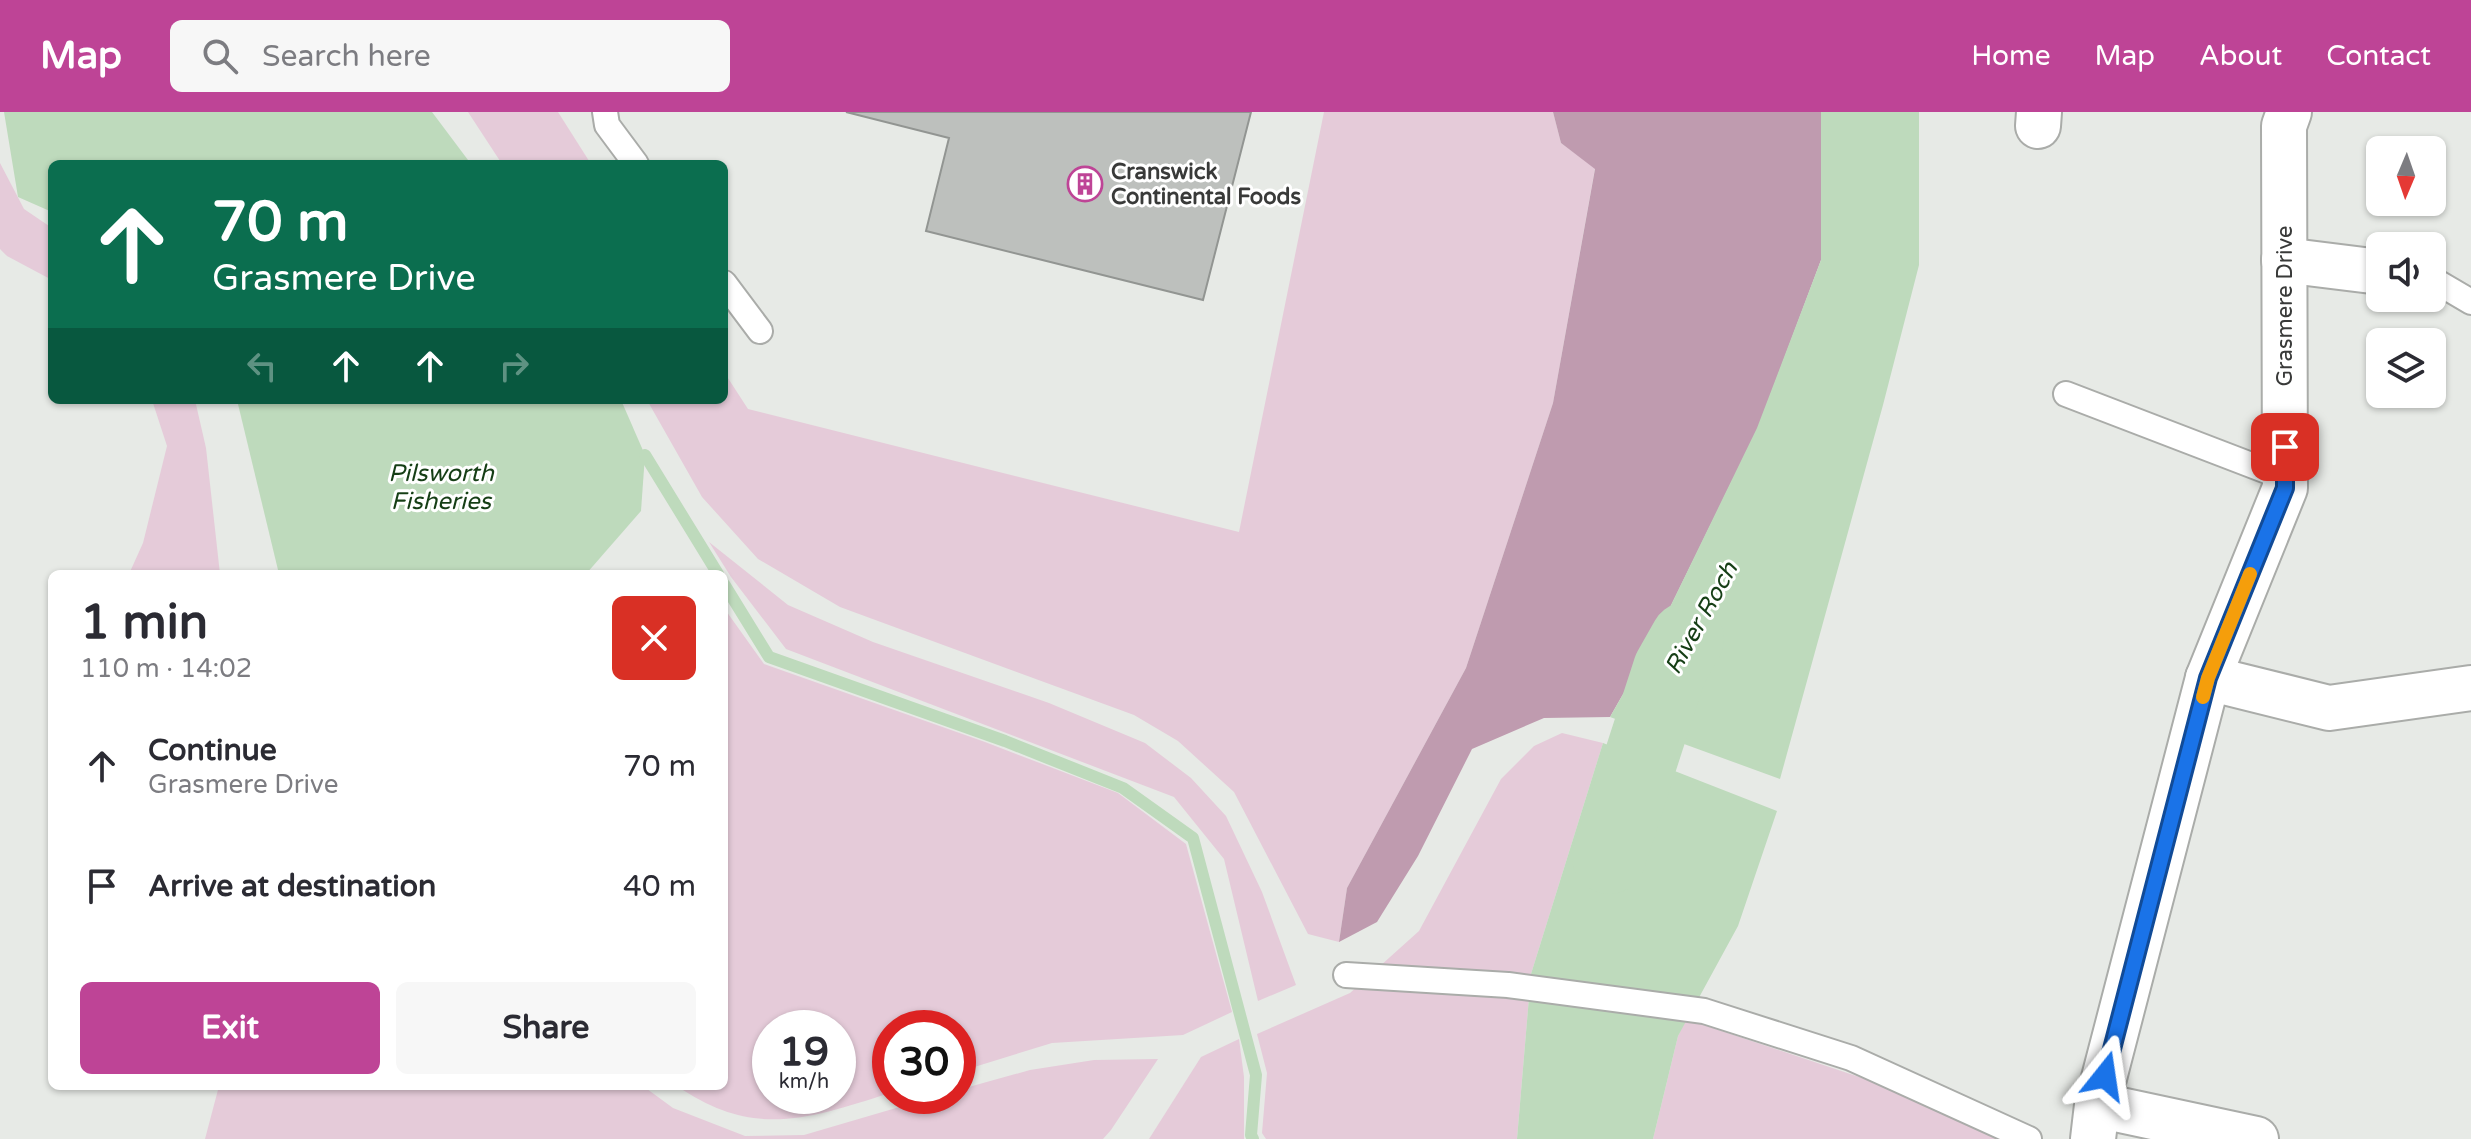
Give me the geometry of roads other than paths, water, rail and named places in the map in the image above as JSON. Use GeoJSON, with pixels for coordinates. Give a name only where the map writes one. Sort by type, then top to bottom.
{"type":"FeatureCollection","features":[{"type":"Feature","properties":{"kind":"street","name":"Grasmere Drive"},"geometry":{"type":"LineString","coordinates":[[2095,1122],[2208,678],[2285,488],[2284,126],[2289,112]]}},
{"type":"Feature","properties":{"kind":"street"},"geometry":{"type":"LineString","coordinates":[[2284,260],[2366,270]]}},
{"type":"Feature","properties":{"kind":"street"},"geometry":{"type":"LineString","coordinates":[[2208,678],[2329,708],[2471,688]]}},
{"type":"Feature","properties":{"kind":"street"},"geometry":{"type":"LineString","coordinates":[[2095,1122],[2256,1139]]}},
{"type":"Feature","properties":{"kind":"lane"},"geometry":{"type":"LineString","coordinates":[[605,112],[607,125],[633,160]]}},
{"type":"Feature","properties":{"kind":"lane"},"geometry":{"type":"LineString","coordinates":[[2446,287],[2471,302]]}},
{"type":"Feature","properties":{"kind":"lane"},"geometry":{"type":"LineString","coordinates":[[728,288],[760,331]]}},
{"type":"Feature","properties":{"kind":"lane"},"geometry":{"type":"LineString","coordinates":[[2066,394],[2285,478]]}},
{"type":"Feature","properties":{"kind":"lane"},"geometry":{"type":"LineString","coordinates":[[1346,975],[1508,985],[1704,1011],[1851,1058],[2029,1139]]}},
{"type":"Feature","properties":{"kind":"water"},"geometry":{"type":"Polygon","coordinates":[[[4,112],[432,112],[468,160],[48,160],[48,210],[18,197],[4,112]]]}},
{"type":"Feature","properties":{"kind":"water"},"geometry":{"type":"Polygon","coordinates":[[[1821,112],[1919,112],[1919,265],[1780,779],[1610,717],[1655,638],[1757,428],[1821,260],[1821,112]]]}},
{"type":"Feature","properties":{"kind":"water","name":"Pilsworth Fisheries"},"geometry":{"type":"Polygon","coordinates":[[[238,404],[623,404],[645,455],[641,511],[589,570],[278,570],[238,404]]]}},
{"type":"Feature","properties":{"kind":"water"},"geometry":{"type":"Polygon","coordinates":[[[1603,743],[1777,811],[1738,926],[1678,1036],[1653,1139],[1517,1139],[1531,974],[1603,743]]]}},
{"type":"Feature","properties":{"kind":"waterway"},"geometry":{"type":"LineString","coordinates":[[645,455],[716,570]]}},
{"type":"Feature","properties":{"kind":"waterway"},"geometry":{"type":"LineString","coordinates":[[728,590],[769,657],[1005,741],[1123,788],[1193,838],[1256,1075],[1253,1139]]}},
{"type":"Feature","properties":{"kind":"waterway","name":"River Roch"},"geometry":{"type":"LineString","coordinates":[[1609,857],[1670,669],[1687,639]]}},
{"type":"Feature","properties":{"kind":"place","name":"Cranswick Continental Foods"},"geometry":{"type":"Point","coordinates":[1085,184]}}]}
